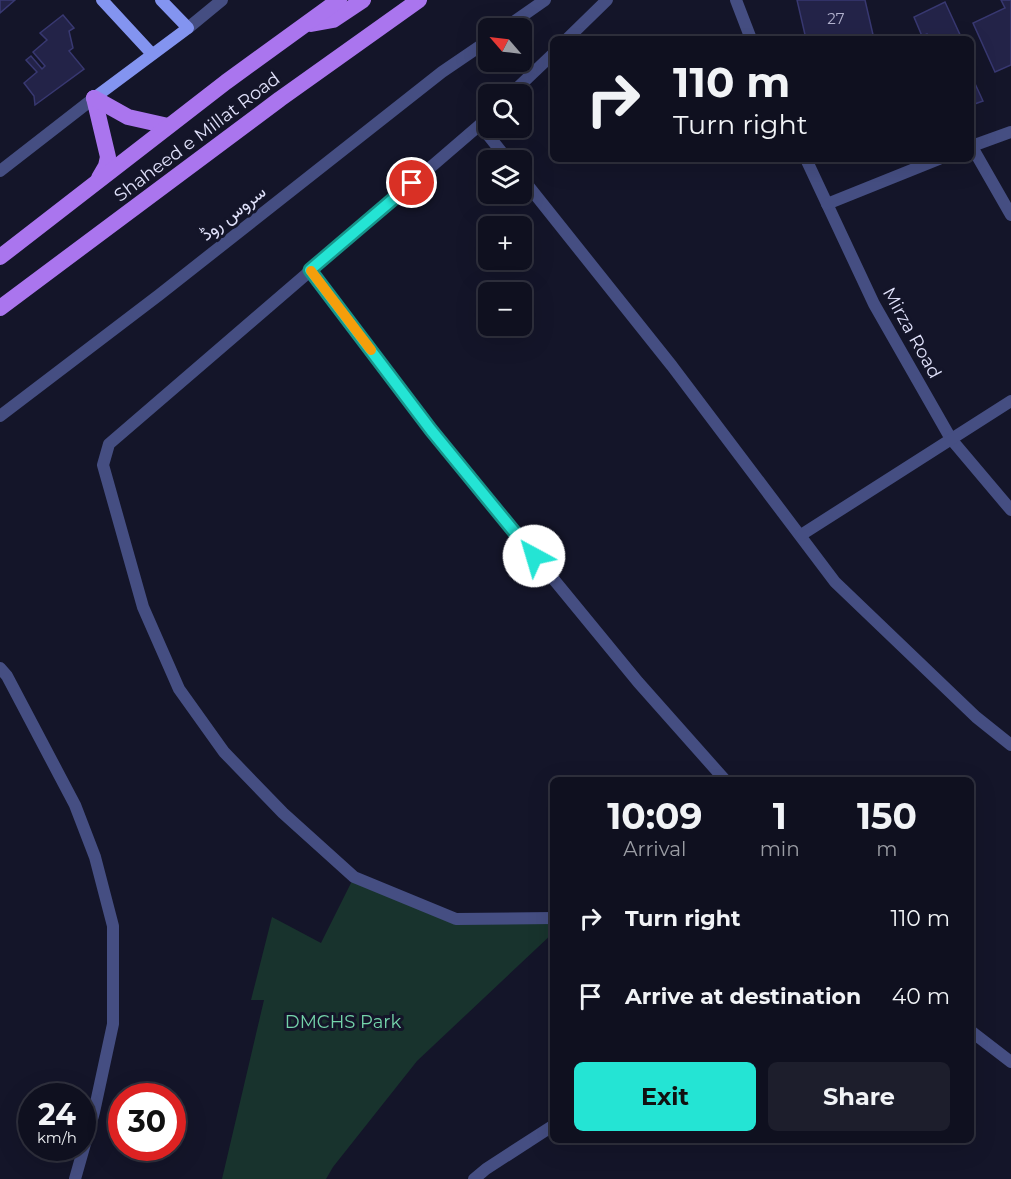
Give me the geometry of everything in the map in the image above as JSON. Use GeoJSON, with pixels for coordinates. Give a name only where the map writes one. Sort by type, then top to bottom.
{"type":"FeatureCollection","features":[{"type":"Feature","properties":{"kind":"main road"},"geometry":{"type":"LineString","coordinates":[[102,0],[152,54]]}},
{"type":"Feature","properties":{"kind":"main road"},"geometry":{"type":"LineString","coordinates":[[94,98],[188,28],[161,0]]}},
{"type":"Feature","properties":{"kind":"main road","name":"Shaheed e Millat Road"},"geometry":{"type":"LineString","coordinates":[[0,257],[168,126],[339,0]]}},
{"type":"Feature","properties":{"kind":"main road"},"geometry":{"type":"LineString","coordinates":[[304,25],[333,20],[363,0]]}},
{"type":"Feature","properties":{"kind":"main road","name":"Shaheed e Millat Road"},"geometry":{"type":"LineString","coordinates":[[2,308],[280,99],[415,2]]}},
{"type":"Feature","properties":{"kind":"main road"},"geometry":{"type":"LineString","coordinates":[[94,98],[128,117],[168,126]]}},
{"type":"Feature","properties":{"kind":"main road"},"geometry":{"type":"LineString","coordinates":[[94,98],[108,157],[99,179]]}},
{"type":"Feature","properties":{"kind":"street"},"geometry":{"type":"LineString","coordinates":[[188,28],[222,0]]}},
{"type":"Feature","properties":{"kind":"street"},"geometry":{"type":"LineString","coordinates":[[519,18],[545,0]]}},
{"type":"Feature","properties":{"kind":"street"},"geometry":{"type":"LineString","coordinates":[[570,36],[607,0]]}},
{"type":"Feature","properties":{"kind":"street"},"geometry":{"type":"LineString","coordinates":[[736,0],[751,36]]}},
{"type":"Feature","properties":{"kind":"street","name":"سروس روڈ"},"geometry":{"type":"LineString","coordinates":[[0,416],[159,295],[442,72],[478,47]]}},
{"type":"Feature","properties":{"kind":"street"},"geometry":{"type":"LineString","coordinates":[[521,84],[550,57]]}},
{"type":"Feature","properties":{"kind":"street"},"geometry":{"type":"LineString","coordinates":[[0,171],[94,98]]}},
{"type":"Feature","properties":{"kind":"street"},"geometry":{"type":"LineString","coordinates":[[478,127],[109,444],[103,465],[143,607],[179,689],[224,752],[283,813],[354,877],[456,919],[550,918]]}},
{"type":"Feature","properties":{"kind":"street"},"geometry":{"type":"LineString","coordinates":[[974,145],[1011,132]]}},
{"type":"Feature","properties":{"kind":"street"},"geometry":{"type":"LineString","coordinates":[[974,150],[1011,216]]}},
{"type":"Feature","properties":{"kind":"street","name":"Mirza Road"},"geometry":{"type":"LineString","coordinates":[[807,162],[874,304],[951,440],[1011,510]]}},
{"type":"Feature","properties":{"kind":"street"},"geometry":{"type":"LineString","coordinates":[[827,204],[932,162]]}},
{"type":"Feature","properties":{"kind":"street"},"geometry":{"type":"LineString","coordinates":[[532,191],[672,366],[835,582],[976,717],[1011,744]]}},
{"type":"Feature","properties":{"kind":"street"},"geometry":{"type":"LineString","coordinates":[[310,270],[431,430],[638,682],[722,777]]}},
{"type":"Feature","properties":{"kind":"street"},"geometry":{"type":"LineString","coordinates":[[801,534],[1011,401]]}},
{"type":"Feature","properties":{"kind":"street"},"geometry":{"type":"LineString","coordinates":[[0,668],[7,676],[75,806],[95,857],[113,926],[113,1024],[94,1112],[75,1179]]}},
{"type":"Feature","properties":{"kind":"street"},"geometry":{"type":"LineString","coordinates":[[974,1034],[1011,1062]]}},
{"type":"Feature","properties":{"kind":"street"},"geometry":{"type":"LineString","coordinates":[[474,1179],[550,1128]]}},
{"type":"Feature","properties":{"kind":"green space","name":"DMCHS Park"},"geometry":{"type":"Polygon","coordinates":[[[354,877],[456,919],[550,918],[550,936],[417,1061],[326,1179],[222,1179],[264,1000],[251,1000],[272,917],[321,943],[354,877]]]}},
{"type":"Feature","properties":{"kind":"building"},"geometry":{"type":"Polygon","coordinates":[[[0,0],[15,0],[0,13],[0,0]]]}},
{"type":"Feature","properties":{"kind":"building"},"geometry":{"type":"Polygon","coordinates":[[[797,0],[865,0],[873,36],[805,36],[797,0]]]}},
{"type":"Feature","properties":{"kind":"building"},"geometry":{"type":"Polygon","coordinates":[[[1001,0],[1011,0],[1011,65],[995,72],[973,23],[1005,8],[1001,0]]]}},
{"type":"Feature","properties":{"kind":"building"},"geometry":{"type":"Polygon","coordinates":[[[945,2],[961,36],[928,36],[927,34],[922,36],[914,17],[945,2]]]}},
{"type":"Feature","properties":{"kind":"building"},"geometry":{"type":"Polygon","coordinates":[[[63,15],[74,28],[69,31],[73,48],[69,51],[84,69],[35,105],[34,96],[24,83],[37,72],[26,60],[31,56],[42,69],[45,66],[33,52],[47,40],[40,33],[63,15]]]}},
{"type":"Feature","properties":{"kind":"building"},"geometry":{"type":"Polygon","coordinates":[[[974,81],[983,101],[974,104],[974,81]]]}},
{"type":"Feature","properties":{"kind":"slow traffic"},"geometry":{"type":"LineString","coordinates":[[311,271],[371,350]]}},
{"type":"Feature","properties":{"kind":"route"},"geometry":{"type":"LineString","coordinates":[[412,183],[310,270],[431,430],[534,556]]}}]}
